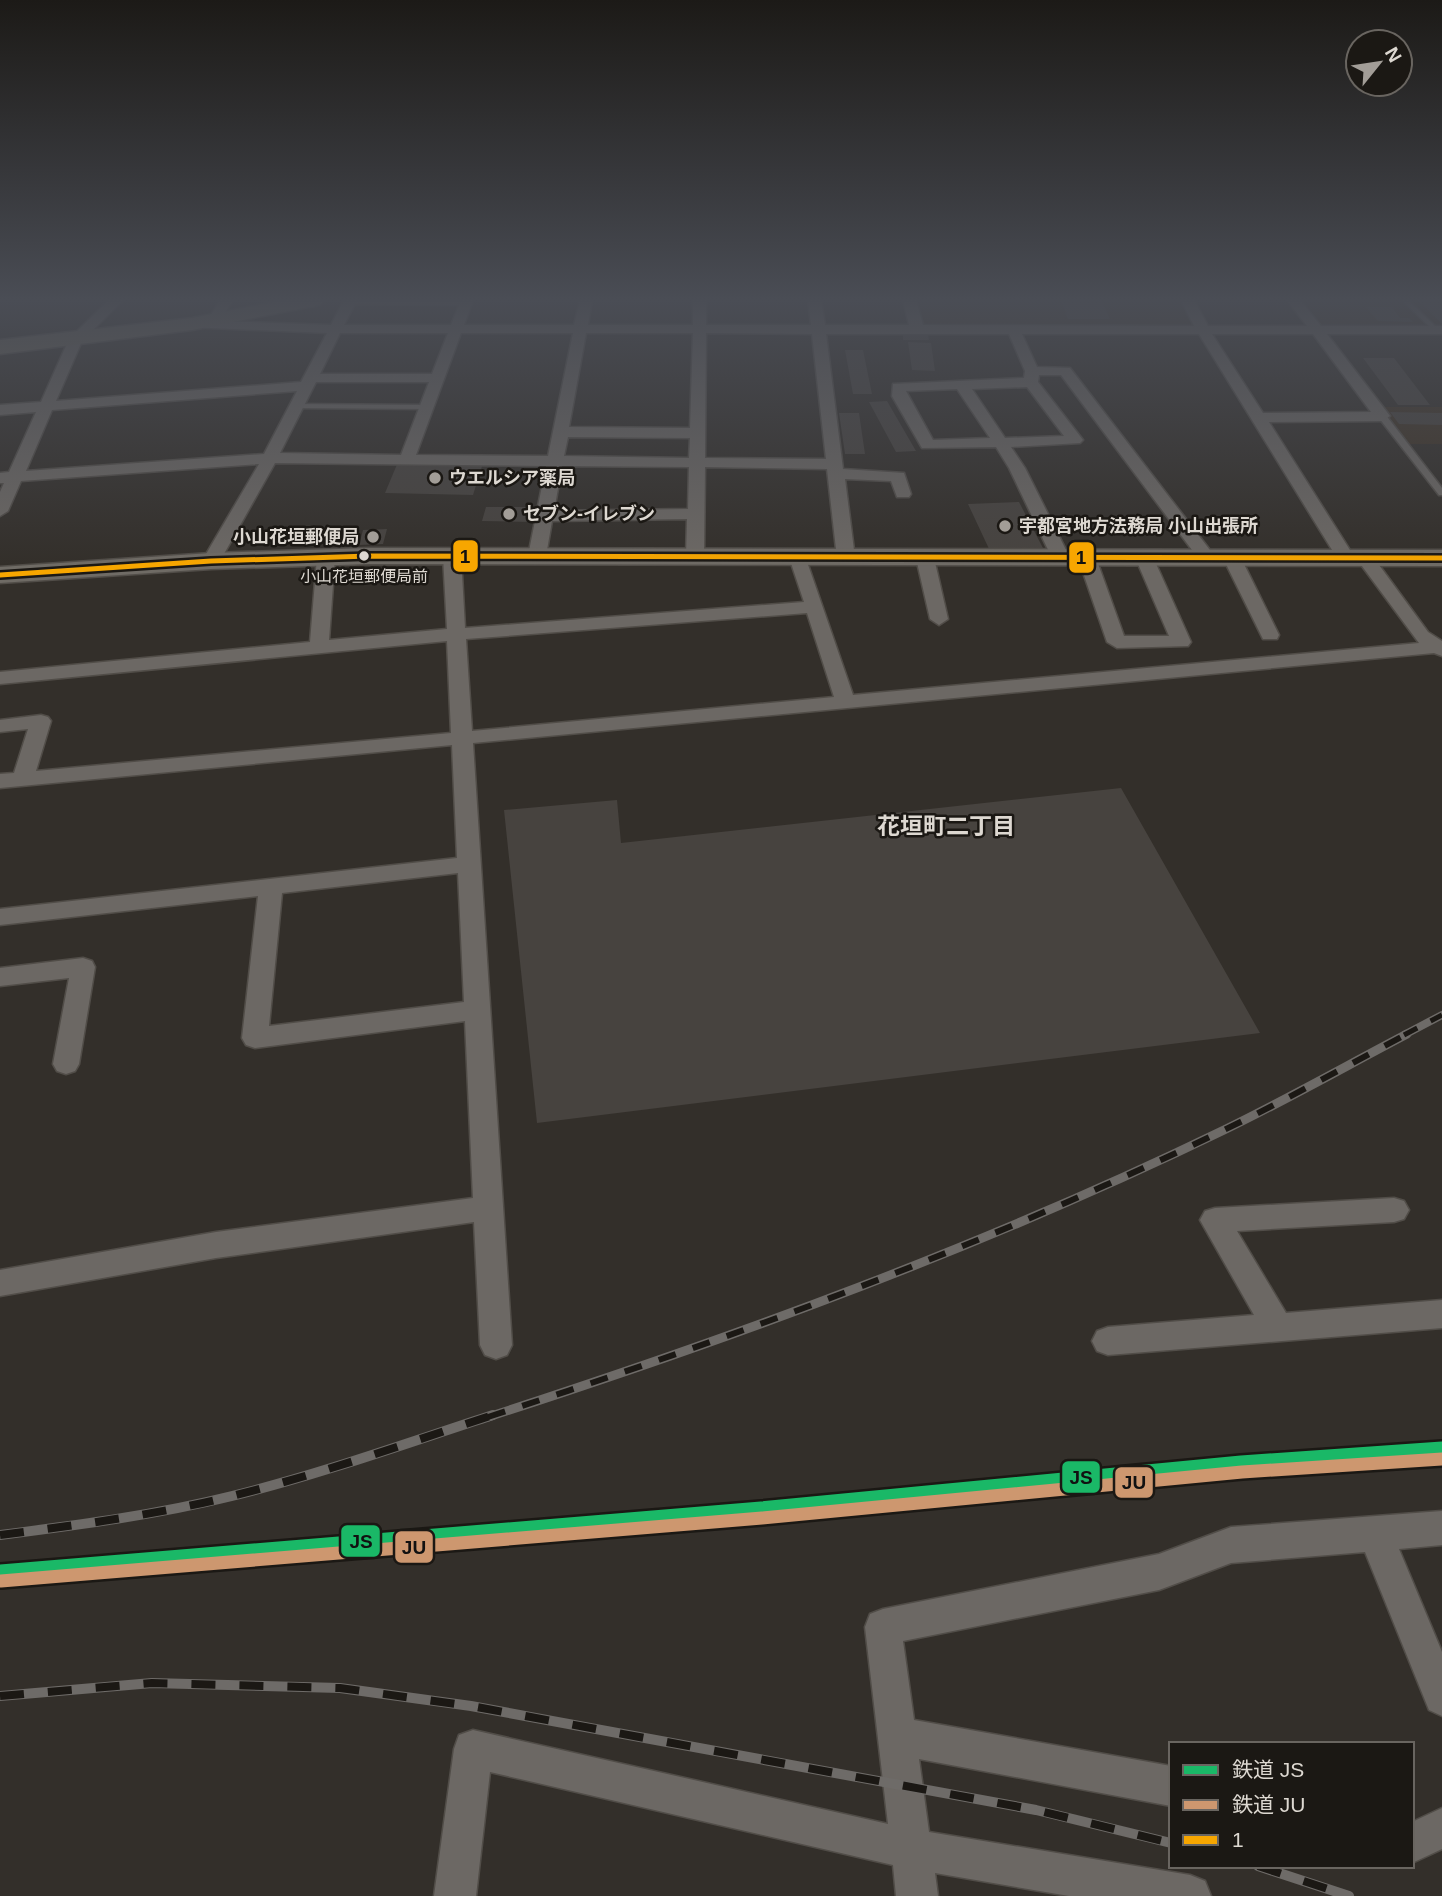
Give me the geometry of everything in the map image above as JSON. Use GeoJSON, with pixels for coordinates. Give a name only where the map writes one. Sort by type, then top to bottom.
{"type":"FeatureCollection","features":[{"type":"Feature","properties":{"kind":"main road"},"geometry":{"type":"LineString","coordinates":[[0,575],[211,561],[452,556],[1442,558]]}},
{"type":"Feature","properties":{"kind":"street"},"geometry":{"type":"LineString","coordinates":[[0,510],[7,478],[55,388]]}},
{"type":"Feature","properties":{"kind":"street"},"geometry":{"type":"LineString","coordinates":[[0,410],[237,388]]}},
{"type":"Feature","properties":{"kind":"street"},"geometry":{"type":"LineString","coordinates":[[211,561],[270,458],[304,388]]}},
{"type":"Feature","properties":{"kind":"street"},"geometry":{"type":"LineString","coordinates":[[407,459],[434,388]]}},
{"type":"Feature","properties":{"kind":"street"},"geometry":{"type":"LineString","coordinates":[[537,556],[570,388]]}},
{"type":"Feature","properties":{"kind":"street"},"geometry":{"type":"LineString","coordinates":[[695,557],[697,388]]}},
{"type":"Feature","properties":{"kind":"street"},"geometry":{"type":"LineString","coordinates":[[826,388],[846,558]]}},
{"type":"Feature","properties":{"kind":"street"},"geometry":{"type":"LineString","coordinates":[[898,388],[899,396],[928,445],[1074,440],[1040,388]]}},
{"type":"Feature","properties":{"kind":"street"},"geometry":{"type":"LineString","coordinates":[[964,388],[1017,468],[1061,558]]}},
{"type":"Feature","properties":{"kind":"street"},"geometry":{"type":"LineString","coordinates":[[1079,388],[1219,558],[1270,635]]}},
{"type":"Feature","properties":{"kind":"street"},"geometry":{"type":"LineString","coordinates":[[1240,388],[1356,558],[1421,636],[1440,648]]}},
{"type":"Feature","properties":{"kind":"street"},"geometry":{"type":"LineString","coordinates":[[1362,388],[1382,416]]}},
{"type":"Feature","properties":{"kind":"street"},"geometry":{"type":"LineString","coordinates":[[1259,418],[1382,416]]}},
{"type":"Feature","properties":{"kind":"street"},"geometry":{"type":"LineString","coordinates":[[562,432],[696,433]]}},
{"type":"Feature","properties":{"kind":"street"},"geometry":{"type":"LineString","coordinates":[[7,478],[270,458],[695,463],[835,469],[898,476],[903,494]]}},
{"type":"Feature","properties":{"kind":"street"},"geometry":{"type":"LineString","coordinates":[[546,516],[695,514]]}},
{"type":"Feature","properties":{"kind":"street"},"geometry":{"type":"LineString","coordinates":[[452,556],[496,1345]]}},
{"type":"Feature","properties":{"kind":"street"},"geometry":{"type":"LineString","coordinates":[[798,557],[845,701]]}},
{"type":"Feature","properties":{"kind":"street"},"geometry":{"type":"LineString","coordinates":[[319,648],[326,558]]}},
{"type":"Feature","properties":{"kind":"street"},"geometry":{"type":"LineString","coordinates":[[925,558],[939,619]]}},
{"type":"Feature","properties":{"kind":"street"},"geometry":{"type":"LineString","coordinates":[[1087,558],[1117,642],[1181,642],[1144,558]]}},
{"type":"Feature","properties":{"kind":"street"},"geometry":{"type":"LineString","coordinates":[[0,678],[456,635],[815,607]]}},
{"type":"Feature","properties":{"kind":"street"},"geometry":{"type":"LineString","coordinates":[[0,780],[1440,648]]}},
{"type":"Feature","properties":{"kind":"street"},"geometry":{"type":"LineString","coordinates":[[0,726],[41,721],[23,778]]}},
{"type":"Feature","properties":{"kind":"street"},"geometry":{"type":"LineString","coordinates":[[0,917],[468,864]]}},
{"type":"Feature","properties":{"kind":"street"},"geometry":{"type":"LineString","coordinates":[[271,886],[255,1038],[477,1010]]}},
{"type":"Feature","properties":{"kind":"street"},"geometry":{"type":"LineString","coordinates":[[0,977],[83,967],[66,1064]]}},
{"type":"Feature","properties":{"kind":"street"},"geometry":{"type":"LineString","coordinates":[[0,1283],[216,1245],[488,1208]]}},
{"type":"Feature","properties":{"kind":"street"},"geometry":{"type":"LineString","coordinates":[[1278,1328],[1215,1220],[1394,1210]]}},
{"type":"Feature","properties":{"kind":"street"},"geometry":{"type":"LineString","coordinates":[[1108,1341],[1442,1314]]}},
{"type":"Feature","properties":{"kind":"street"},"geometry":{"type":"LineString","coordinates":[[917,1896],[883,1627],[1159,1572],[1231,1545],[1442,1528]]}},
{"type":"Feature","properties":{"kind":"street"},"geometry":{"type":"LineString","coordinates":[[1376,1533],[1442,1697]]}},
{"type":"Feature","properties":{"kind":"street"},"geometry":{"type":"LineString","coordinates":[[897,1736],[1169,1786]]}},
{"type":"Feature","properties":{"kind":"street"},"geometry":{"type":"LineString","coordinates":[[455,1896],[473,1749],[911,1849],[1190,1896]]}},
{"type":"Feature","properties":{"kind":"street"},"geometry":{"type":"LineString","coordinates":[[1414,1842],[1442,1828]]}},
{"type":"Feature","properties":{"kind":"lane"},"geometry":{"type":"LineString","coordinates":[[295,406],[426,407]]}},
{"type":"Feature","properties":{"kind":"lane"},"geometry":{"type":"LineString","coordinates":[[1382,416],[1442,493]]}},
{"type":"Feature","properties":{"kind":"shaded area"},"geometry":{"type":"Polygon","coordinates":[[[1380,407],[1442,407],[1442,444],[1408,444],[1380,407]]]}},
{"type":"Feature","properties":{"kind":"building"},"geometry":{"type":"Polygon","coordinates":[[[852,388],[871,388],[872,394],[853,394],[852,388]]]}},
{"type":"Feature","properties":{"kind":"building"},"geometry":{"type":"Polygon","coordinates":[[[1386,388],[1417,388],[1430,405],[1398,405],[1386,388]]]}},
{"type":"Feature","properties":{"kind":"building"},"geometry":{"type":"Polygon","coordinates":[[[887,401],[916,451],[896,452],[869,402],[887,401]]]}},
{"type":"Feature","properties":{"kind":"building"},"geometry":{"type":"Polygon","coordinates":[[[1390,412],[1442,413],[1442,425],[1399,424],[1390,412]]]}},
{"type":"Feature","properties":{"kind":"building"},"geometry":{"type":"Polygon","coordinates":[[[839,413],[859,413],[865,454],[845,454],[839,413]]]}},
{"type":"Feature","properties":{"kind":"building","name":"ウエルシア薬局"},"geometry":{"type":"Polygon","coordinates":[[[398,462],[483,463],[473,495],[385,493],[398,462]]]}},
{"type":"Feature","properties":{"kind":"building","name":"宇都宮地方法務局 小山出張所"},"geometry":{"type":"Polygon","coordinates":[[[1019,502],[1043,548],[990,551],[968,504],[1019,502]]]}},
{"type":"Feature","properties":{"kind":"building","name":"セブン-イレブン"},"geometry":{"type":"Polygon","coordinates":[[[486,507],[535,507],[532,522],[482,521],[486,507]]]}},
{"type":"Feature","properties":{"kind":"building","name":"小山花垣郵便局"},"geometry":{"type":"Polygon","coordinates":[[[387,529],[383,544],[359,545],[363,530],[387,529]]]}},
{"type":"Feature","properties":{"kind":"building"},"geometry":{"type":"Polygon","coordinates":[[[1121,788],[1260,1033],[537,1123],[504,810],[617,800],[621,843],[1121,788]]]}},
{"type":"Feature","properties":{"kind":"railway"},"geometry":{"type":"LineString","coordinates":[[1404,1035],[1442,1015]]}},
{"type":"Feature","properties":{"kind":"railway"},"geometry":{"type":"LineString","coordinates":[[488,1417],[769,1321],[953,1250],[1135,1172],[1224,1130],[1407,1034]]}},
{"type":"Feature","properties":{"kind":"railway"},"geometry":{"type":"LineString","coordinates":[[0,1535],[146,1514],[232,1496],[331,1468],[493,1415]]}},
{"type":"Feature","properties":{"kind":"railway"},"geometry":{"type":"LineString","coordinates":[[0,1696],[152,1683],[340,1688],[471,1706],[1036,1810],[1169,1843]]}},
{"type":"Feature","properties":{"kind":"railway"},"geometry":{"type":"LineString","coordinates":[[1264,1868],[1349,1896]]}},
{"type":"Feature","properties":{"kind":"rail line","name":"JS"},"geometry":{"type":"LineString","coordinates":[[0,1571],[761,1508],[1241,1462],[1442,1448]]}},
{"type":"Feature","properties":{"kind":"rail line","name":"JU"},"geometry":{"type":"LineString","coordinates":[[1,1581],[762,1518],[1242,1472],[1442,1459]]}},
{"type":"Feature","properties":{"kind":"transit line","name":"1"},"geometry":{"type":"LineString","coordinates":[[0,575],[211,561],[369,556],[1442,558]]}},
{"type":"Feature","properties":{"kind":"place","name":"ウエルシア薬局"},"geometry":{"type":"Point","coordinates":[435,478]}},
{"type":"Feature","properties":{"kind":"place","name":"セブン-イレブン"},"geometry":{"type":"Point","coordinates":[509,514]}},
{"type":"Feature","properties":{"kind":"place","name":"宇都宮地方法務局 小山出張所"},"geometry":{"type":"Point","coordinates":[1005,526]}},
{"type":"Feature","properties":{"kind":"place","name":"小山花垣郵便局"},"geometry":{"type":"Point","coordinates":[373,537]}},
{"type":"Feature","properties":{"kind":"place","name":"小山花垣郵便局前"},"geometry":{"type":"Point","coordinates":[364,556]}},
{"type":"Feature","properties":{"kind":"district","name":"花垣町二丁目"},"geometry":{"type":"Point","coordinates":[946,826]}}]}
